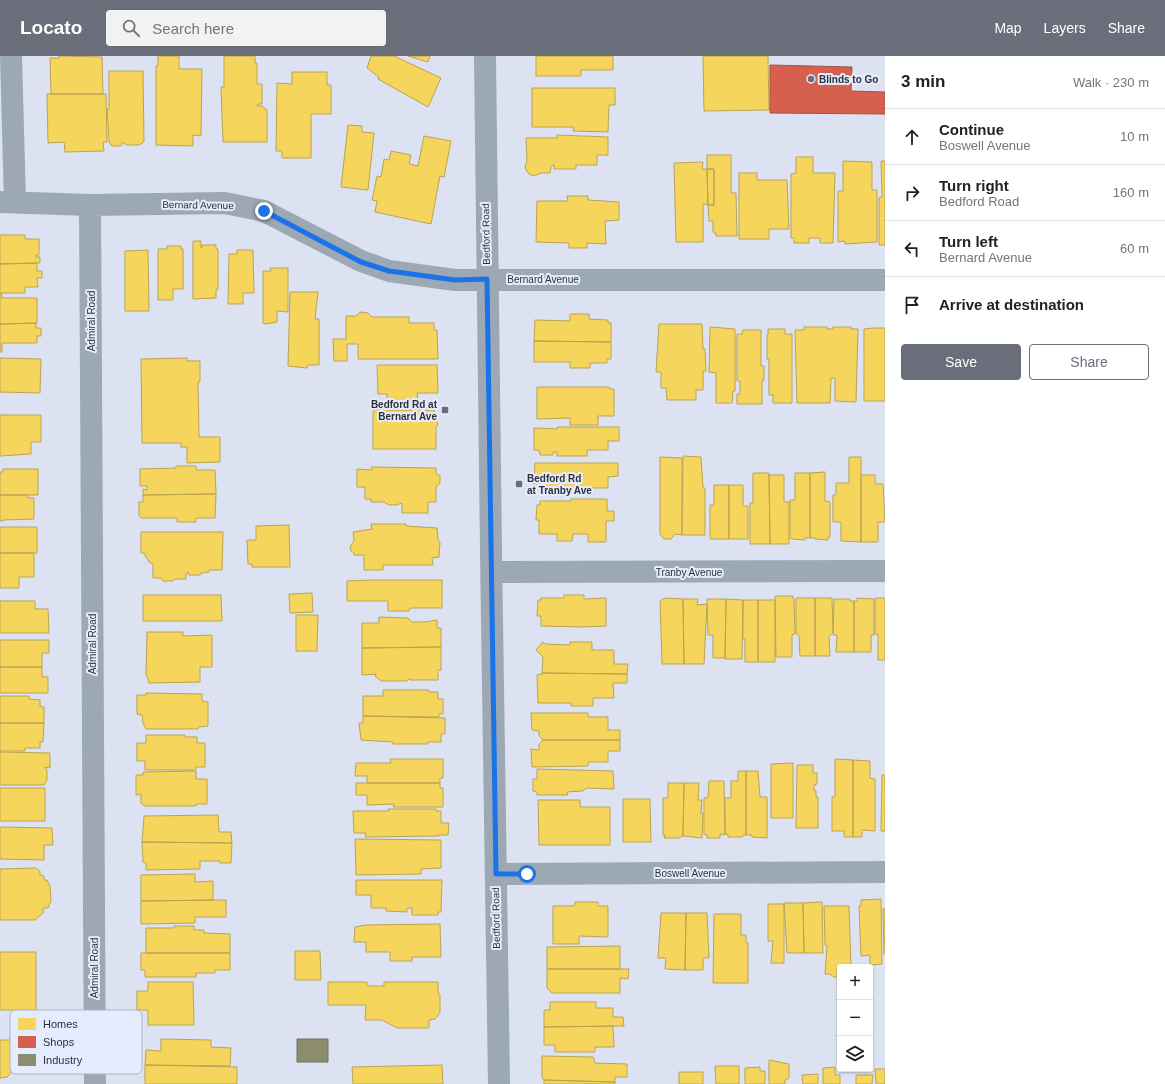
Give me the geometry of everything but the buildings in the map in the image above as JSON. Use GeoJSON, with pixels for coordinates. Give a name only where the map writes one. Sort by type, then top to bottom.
{"type":"FeatureCollection","features":[{"type":"Feature","properties":{"kind":"street"},"geometry":{"type":"LineString","coordinates":[[7,202],[11,56]]}},
{"type":"Feature","properties":{"kind":"street","name":"Bedford Road"},"geometry":{"type":"LineString","coordinates":[[485,56],[498,1084]]}},
{"type":"Feature","properties":{"kind":"street","name":"Bernard Avenue"},"geometry":{"type":"LineString","coordinates":[[7,202],[90,205],[225,203],[244,206],[264,211],[361,262],[389,271],[455,280],[885,280]]}},
{"type":"Feature","properties":{"kind":"street","name":"Admiral Road"},"geometry":{"type":"LineString","coordinates":[[90,205],[95,1010]]}},
{"type":"Feature","properties":{"kind":"street","name":"Tranby Avenue"},"geometry":{"type":"LineString","coordinates":[[492,572],[885,571]]}},
{"type":"Feature","properties":{"kind":"street","name":"Boswell Avenue"},"geometry":{"type":"LineString","coordinates":[[496,874],[885,872]]}},
{"type":"Feature","properties":{"kind":"street","name":"Admiral Road"},"geometry":{"type":"LineString","coordinates":[[95,1074],[95,1084]]}},
{"type":"Feature","properties":{"kind":"place","name":"Blinds to Go"},"geometry":{"type":"Point","coordinates":[811,79]}},
{"type":"Feature","properties":{"kind":"place","name":"Bedford Rd at Bernard Ave"},"geometry":{"type":"Point","coordinates":[445,410]}},
{"type":"Feature","properties":{"kind":"place","name":"Bedford Rd at Tranby Ave"},"geometry":{"type":"Point","coordinates":[519,484]}},
{"type":"Feature","properties":{"kind":"route"},"geometry":{"type":"LineString","coordinates":[[264,211],[311,234],[361,262],[389,271],[422,277],[455,280],[487,279],[486,301],[492,572],[496,874],[527,874]]}}]}
